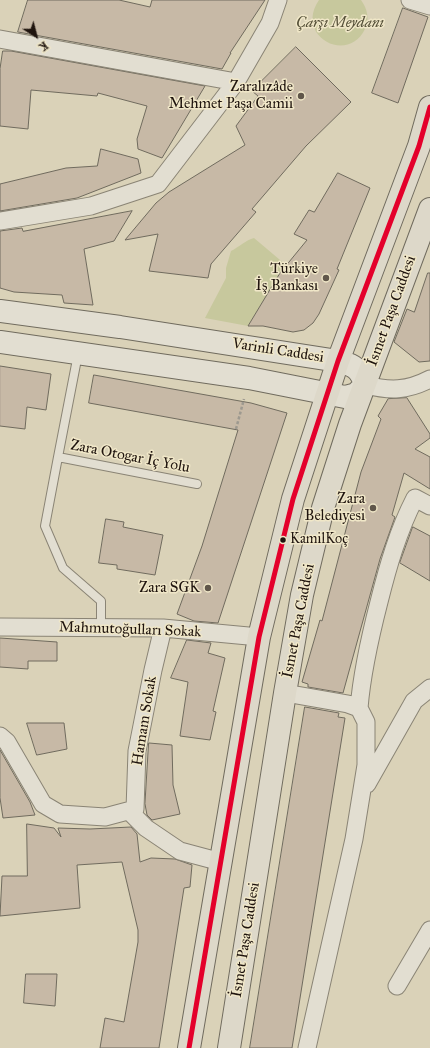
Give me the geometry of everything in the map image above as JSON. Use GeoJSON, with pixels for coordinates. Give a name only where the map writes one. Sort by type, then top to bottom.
{"type":"FeatureCollection","features":[{"type":"Feature","properties":{"kind":"highway"},"geometry":{"type":"LineString","coordinates":[[189,1048],[259,637],[294,499],[338,361],[419,146],[430,106]]}},
{"type":"Feature","properties":{"kind":"highway","name":"İsmet Paşa Caddesi"},"geometry":{"type":"LineString","coordinates":[[228,1048],[302,595],[323,508],[365,385],[430,209]]}},
{"type":"Feature","properties":{"kind":"main road","name":"Varinli Caddesi"},"geometry":{"type":"LineString","coordinates":[[0,311],[120,327],[338,361],[356,366],[362,374],[365,385],[356,394],[345,397],[248,378],[0,342]]}},
{"type":"Feature","properties":{"kind":"street"},"geometry":{"type":"LineString","coordinates":[[0,221],[91,206],[158,184],[236,82],[270,23],[278,0]]}},
{"type":"Feature","properties":{"kind":"street"},"geometry":{"type":"LineString","coordinates":[[410,0],[430,6]]}},
{"type":"Feature","properties":{"kind":"street"},"geometry":{"type":"LineString","coordinates":[[0,39],[236,82]]}},
{"type":"Feature","properties":{"kind":"street"},"geometry":{"type":"LineString","coordinates":[[365,385],[383,390],[413,387],[430,379]]}},
{"type":"Feature","properties":{"kind":"street"},"geometry":{"type":"LineString","coordinates":[[307,1048],[337,917],[366,765],[366,722],[359,708],[361,681],[372,629],[390,558],[404,520],[415,498],[430,506]]}},
{"type":"Feature","properties":{"kind":"street","name":"Mahmutoğulları Sokak"},"geometry":{"type":"LineString","coordinates":[[0,627],[101,629],[163,628],[259,637]]}},
{"type":"Feature","properties":{"kind":"street","name":"Hamam Sokak"},"geometry":{"type":"LineString","coordinates":[[129,810],[135,809],[137,751],[163,628]]}},
{"type":"Feature","properties":{"kind":"street"},"geometry":{"type":"LineString","coordinates":[[361,794],[414,701],[430,688]]}},
{"type":"Feature","properties":{"kind":"street"},"geometry":{"type":"LineString","coordinates":[[285,693],[348,704],[359,708]]}},
{"type":"Feature","properties":{"kind":"street"},"geometry":{"type":"LineString","coordinates":[[0,736],[7,742],[43,804],[60,814],[106,817],[129,810],[146,828],[180,851],[221,862]]}},
{"type":"Feature","properties":{"kind":"street"},"geometry":{"type":"LineString","coordinates":[[397,986],[430,930]]}},
{"type":"Feature","properties":{"kind":"lane","name":"Zara Otogar İç Yolu"},"geometry":{"type":"LineString","coordinates":[[78,353],[45,526],[63,568],[101,600],[101,629]]}},
{"type":"Feature","properties":{"kind":"lane","name":"Zara Otogar İç Yolu"},"geometry":{"type":"LineString","coordinates":[[58,457],[197,484]]}},
{"type":"Feature","properties":{"kind":"path"},"geometry":{"type":"LineString","coordinates":[[236,429],[248,378]]}},
{"type":"Feature","properties":{"kind":"green space","name":"Çarşı Meydanı"},"geometry":{"type":"Polygon","coordinates":[[[319,0],[361,0],[365,6],[368,18],[365,29],[357,40],[347,45],[336,45],[326,42],[318,34],[313,25],[313,13],[319,0]]]}},
{"type":"Feature","properties":{"kind":"green space"},"geometry":{"type":"Polygon","coordinates":[[[254,238],[286,265],[248,326],[205,318],[226,278],[226,268],[231,251],[248,240],[254,238]]]}},
{"type":"Feature","properties":{"kind":"building"},"geometry":{"type":"Polygon","coordinates":[[[28,0],[119,0],[150,7],[152,0],[265,0],[230,53],[222,69],[18,32],[28,0]]]}},
{"type":"Feature","properties":{"kind":"building"},"geometry":{"type":"Polygon","coordinates":[[[403,8],[428,17],[398,103],[372,93],[403,8]]]}},
{"type":"Feature","properties":{"kind":"building"},"geometry":{"type":"Polygon","coordinates":[[[296,47],[351,102],[306,146],[252,209],[256,212],[211,264],[208,278],[149,271],[158,234],[125,240],[156,203],[169,192],[245,145],[236,126],[258,96],[252,91],[296,47]]]}},
{"type":"Feature","properties":{"kind":"building"},"geometry":{"type":"Polygon","coordinates":[[[3,51],[11,51],[205,86],[162,158],[138,149],[137,139],[147,106],[98,93],[97,96],[31,90],[28,129],[0,126],[0,69],[3,51]]]}},
{"type":"Feature","properties":{"kind":"building"},"geometry":{"type":"Polygon","coordinates":[[[101,149],[138,159],[141,173],[77,198],[0,211],[0,184],[66,168],[97,166],[101,149]]]}},
{"type":"Feature","properties":{"kind":"building"},"geometry":{"type":"Polygon","coordinates":[[[338,173],[370,188],[337,269],[339,270],[319,314],[313,323],[304,330],[293,332],[263,326],[248,326],[280,273],[307,240],[294,234],[309,210],[314,212],[338,173]]]}},
{"type":"Feature","properties":{"kind":"building"},"geometry":{"type":"Polygon","coordinates":[[[132,211],[114,241],[84,249],[93,305],[64,303],[62,295],[14,292],[0,288],[0,231],[22,228],[23,231],[132,211]]]}},
{"type":"Feature","properties":{"kind":"building"},"geometry":{"type":"Polygon","coordinates":[[[428,273],[430,273],[430,361],[419,362],[394,342],[407,309],[414,312],[428,273]]]}},
{"type":"Feature","properties":{"kind":"building"},"geometry":{"type":"Polygon","coordinates":[[[0,366],[51,374],[46,410],[27,407],[25,429],[0,426],[0,366]]]}},
{"type":"Feature","properties":{"kind":"building"},"geometry":{"type":"Polygon","coordinates":[[[94,375],[251,403],[287,413],[218,623],[194,621],[177,614],[202,546],[238,430],[89,403],[94,375]]]}},
{"type":"Feature","properties":{"kind":"building"},"geometry":{"type":"Polygon","coordinates":[[[407,398],[430,434],[430,438],[415,449],[430,457],[430,489],[404,473],[392,515],[395,517],[380,559],[343,693],[308,687],[308,684],[302,682],[320,620],[322,621],[361,472],[381,419],[378,416],[388,399],[407,398]]]}},
{"type":"Feature","properties":{"kind":"building"},"geometry":{"type":"Polygon","coordinates":[[[106,519],[124,522],[123,527],[163,535],[155,575],[117,569],[117,565],[99,563],[106,519]]]}},
{"type":"Feature","properties":{"kind":"building"},"geometry":{"type":"Polygon","coordinates":[[[413,527],[430,536],[430,581],[400,563],[413,527]]]}},
{"type":"Feature","properties":{"kind":"building"},"geometry":{"type":"Polygon","coordinates":[[[0,638],[57,642],[57,661],[28,661],[28,669],[0,667],[0,638]]]}},
{"type":"Feature","properties":{"kind":"building"},"geometry":{"type":"Polygon","coordinates":[[[187,640],[211,643],[208,653],[225,658],[213,711],[216,712],[210,740],[180,736],[188,682],[171,678],[187,640]]]}},
{"type":"Feature","properties":{"kind":"building"},"geometry":{"type":"Polygon","coordinates":[[[305,707],[339,713],[338,717],[345,718],[292,1048],[250,1048],[305,707]]]}},
{"type":"Feature","properties":{"kind":"building"},"geometry":{"type":"Polygon","coordinates":[[[27,723],[64,723],[67,749],[37,755],[27,723]]]}},
{"type":"Feature","properties":{"kind":"building"},"geometry":{"type":"Polygon","coordinates":[[[149,743],[172,745],[173,785],[180,814],[152,820],[147,815],[145,804],[149,743]]]}},
{"type":"Feature","properties":{"kind":"building"},"geometry":{"type":"Polygon","coordinates":[[[0,750],[30,802],[35,815],[3,818],[0,798],[0,750]]]}},
{"type":"Feature","properties":{"kind":"building"},"geometry":{"type":"Polygon","coordinates":[[[27,824],[54,828],[61,837],[58,828],[90,829],[131,827],[137,834],[140,862],[151,858],[175,859],[192,865],[190,887],[184,888],[159,1048],[100,1048],[105,1018],[124,1022],[138,942],[138,930],[122,862],[77,865],[80,908],[0,916],[2,876],[27,876],[27,824]]]}},
{"type":"Feature","properties":{"kind":"building"},"geometry":{"type":"Polygon","coordinates":[[[26,974],[57,974],[55,1006],[24,1003],[26,974]]]}},
{"type":"Feature","properties":{"kind":"transit line"},"geometry":{"type":"LineString","coordinates":[[189,1048],[259,637],[293,499],[338,361],[419,146],[430,107]]}},
{"type":"Feature","properties":{"kind":"place","name":"Zaralızâde Mehmet Paşa Camii"},"geometry":{"type":"Point","coordinates":[301,96]}},
{"type":"Feature","properties":{"kind":"place","name":"Türkiye İş Bankası"},"geometry":{"type":"Point","coordinates":[326,278]}},
{"type":"Feature","properties":{"kind":"place","name":"Zara Belediyesi"},"geometry":{"type":"Point","coordinates":[373,508]}},
{"type":"Feature","properties":{"kind":"place","name":"KamilKoç"},"geometry":{"type":"Point","coordinates":[283,540]}},
{"type":"Feature","properties":{"kind":"place","name":"Zara SGK"},"geometry":{"type":"Point","coordinates":[208,588]}}]}
